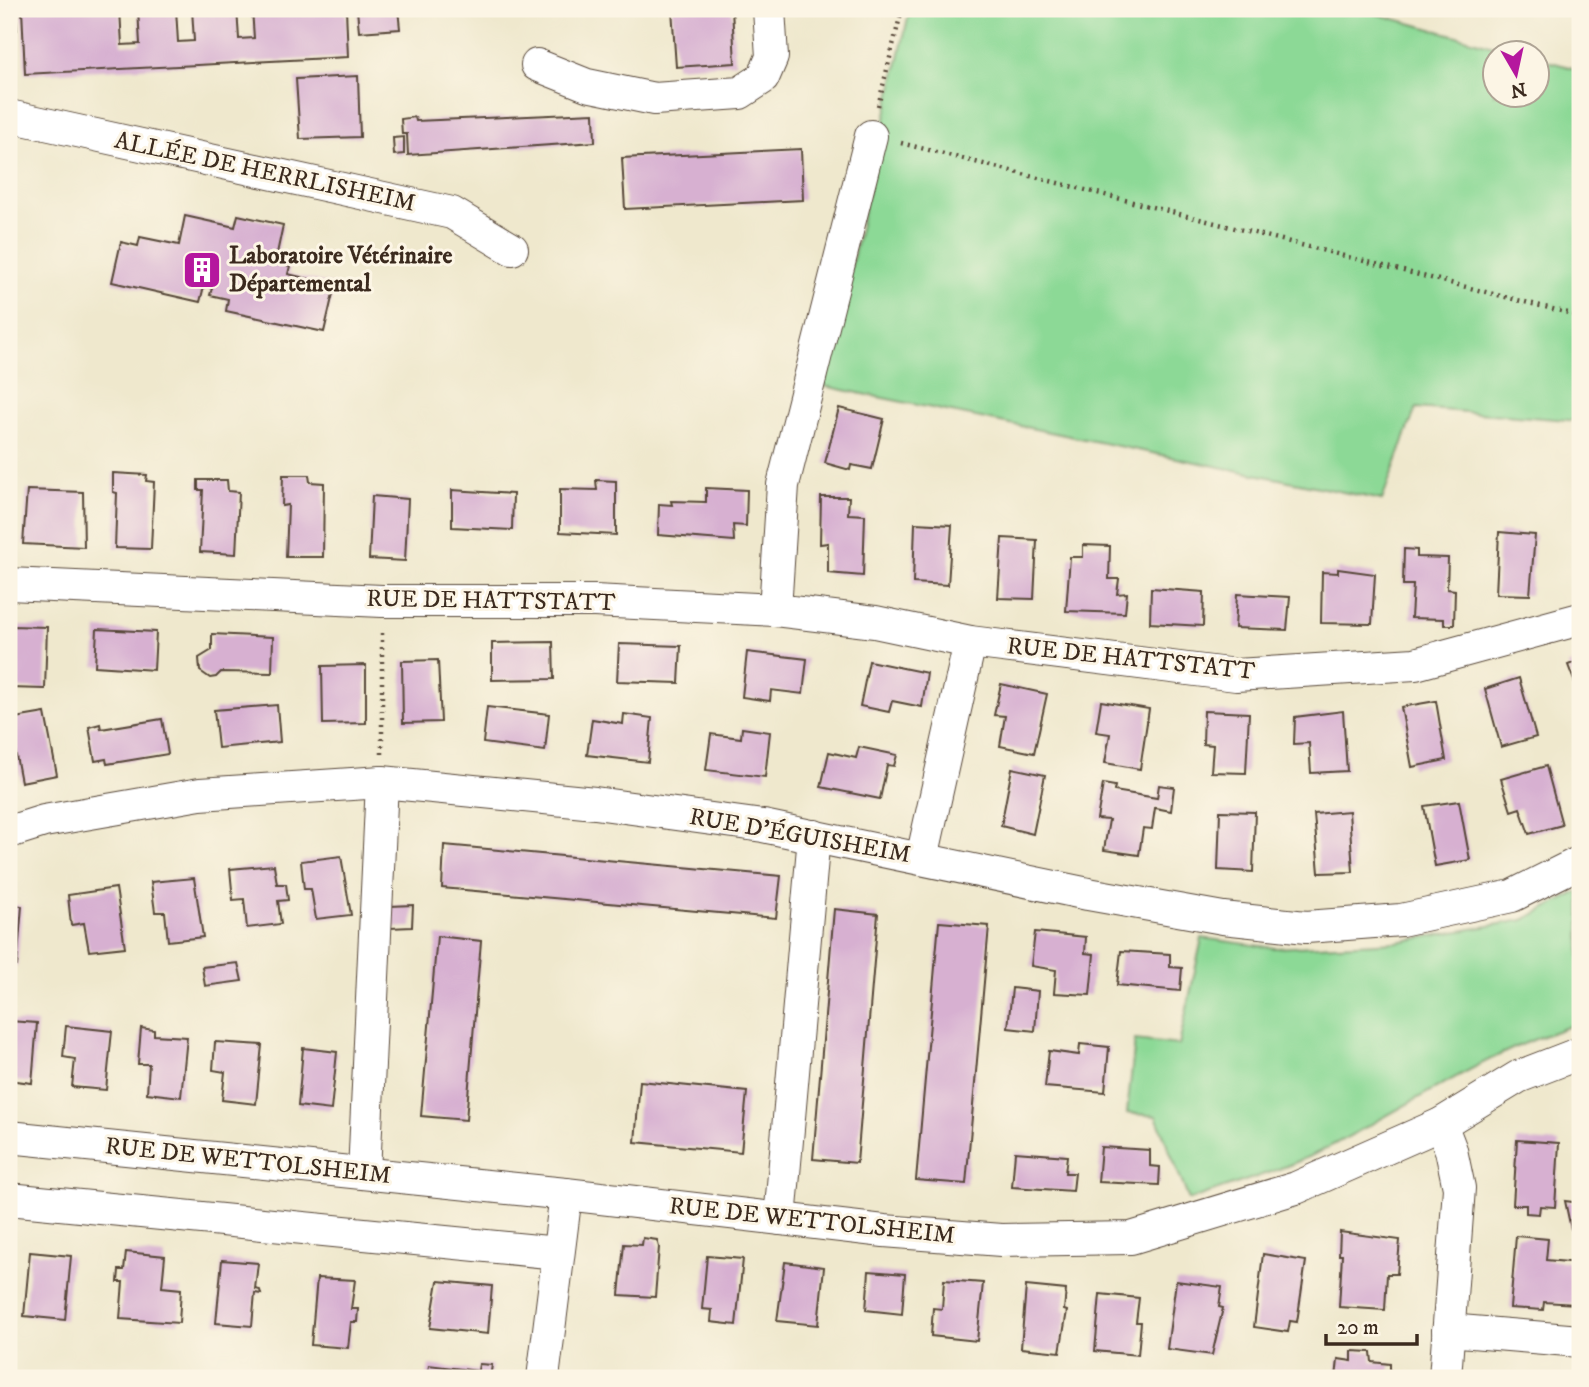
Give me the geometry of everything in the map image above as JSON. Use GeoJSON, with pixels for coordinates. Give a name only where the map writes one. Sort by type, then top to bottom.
{"type":"FeatureCollection","features":[{"type":"Feature","properties":{"kind":"street"},"geometry":{"type":"LineString","coordinates":[[537,65],[587,85],[654,99],[740,93],[763,78],[772,57],[769,9]]}},
{"type":"Feature","properties":{"kind":"street","name":"ALLÉE DE HERRLISHEIM"},"geometry":{"type":"LineString","coordinates":[[9,116],[452,214],[512,249]]}},
{"type":"Feature","properties":{"kind":"street"},"geometry":{"type":"LineString","coordinates":[[775,610],[783,485],[870,136]]}},
{"type":"Feature","properties":{"kind":"street","name":"RUE DE HATTSTATT"},"geometry":{"type":"LineString","coordinates":[[9,584],[382,601],[594,601],[775,610],[876,622],[970,642],[1236,675],[1415,664],[1580,619]]}},
{"type":"Feature","properties":{"kind":"street"},"geometry":{"type":"LineString","coordinates":[[922,858],[970,642]]}},
{"type":"Feature","properties":{"kind":"street"},"geometry":{"type":"LineString","coordinates":[[364,1173],[382,782]]}},
{"type":"Feature","properties":{"kind":"street","name":"RUE D'ÉGUISHEIM"},"geometry":{"type":"LineString","coordinates":[[9,832],[44,821],[200,794],[382,782],[595,803],[763,826],[1196,913],[1306,927],[1401,920],[1511,896],[1580,862]]}},
{"type":"Feature","properties":{"kind":"street"},"geometry":{"type":"LineString","coordinates":[[780,1219],[814,836]]}},
{"type":"Feature","properties":{"kind":"street","name":"RUE DE WETTOLSHEIM"},"geometry":{"type":"LineString","coordinates":[[9,1137],[1001,1240],[1131,1238],[1296,1188],[1441,1124],[1518,1076],[1580,1053]]}},
{"type":"Feature","properties":{"kind":"street"},"geometry":{"type":"LineString","coordinates":[[1441,1124],[1451,1150],[1459,1188],[1445,1378]]}},
{"type":"Feature","properties":{"kind":"street"},"geometry":{"type":"LineString","coordinates":[[543,1378],[566,1194]]}},
{"type":"Feature","properties":{"kind":"street"},"geometry":{"type":"LineString","coordinates":[[9,1199],[558,1253]]}},
{"type":"Feature","properties":{"kind":"street"},"geometry":{"type":"LineString","coordinates":[[1448,1330],[1580,1340]]}},
{"type":"Feature","properties":{"kind":"path"},"geometry":{"type":"LineString","coordinates":[[902,9],[870,136],[1580,316]]}},
{"type":"Feature","properties":{"kind":"path"},"geometry":{"type":"LineString","coordinates":[[382,601],[382,782]]}},
{"type":"Feature","properties":{"kind":"green space"},"geometry":{"type":"Polygon","coordinates":[[[910,9],[1358,9],[1480,42],[1480,108],[1550,108],[1550,62],[1580,70],[1580,421],[1416,408],[1382,500],[824,386],[910,9]]]}},
{"type":"Feature","properties":{"kind":"green space"},"geometry":{"type":"Polygon","coordinates":[[[1580,891],[1580,1023],[1481,1064],[1307,1158],[1189,1200],[1156,1116],[1127,1113],[1135,1040],[1179,1045],[1202,938],[1275,948],[1397,942],[1523,920],[1580,891]]]}},
{"type":"Feature","properties":{"kind":"building"},"geometry":{"type":"Polygon","coordinates":[[[9,9],[15,9],[17,30],[9,31],[9,9]]]}},
{"type":"Feature","properties":{"kind":"building"},"geometry":{"type":"Polygon","coordinates":[[[22,9],[120,9],[122,45],[140,44],[138,9],[176,9],[178,42],[194,41],[192,9],[237,9],[239,39],[254,38],[252,9],[346,9],[348,57],[25,74],[22,9]]]}},
{"type":"Feature","properties":{"kind":"building"},"geometry":{"type":"Polygon","coordinates":[[[357,9],[398,9],[400,29],[359,32],[357,9]]]}},
{"type":"Feature","properties":{"kind":"building"},"geometry":{"type":"Polygon","coordinates":[[[672,9],[732,9],[735,63],[676,67],[672,9]]]}},
{"type":"Feature","properties":{"kind":"building"},"geometry":{"type":"Polygon","coordinates":[[[358,76],[360,137],[300,139],[296,79],[358,76]]]}},
{"type":"Feature","properties":{"kind":"building"},"geometry":{"type":"Polygon","coordinates":[[[594,113],[595,142],[408,155],[407,134],[402,134],[401,119],[415,117],[416,121],[594,113]]]}},
{"type":"Feature","properties":{"kind":"building"},"geometry":{"type":"Polygon","coordinates":[[[404,137],[404,154],[394,155],[393,138],[404,137]]]}},
{"type":"Feature","properties":{"kind":"building"},"geometry":{"type":"Polygon","coordinates":[[[801,149],[803,200],[625,209],[622,158],[801,149]]]}},
{"type":"Feature","properties":{"kind":"building","name":"Laboratoire Vétérinaire Départemental"},"geometry":{"type":"Polygon","coordinates":[[[238,215],[283,225],[275,263],[290,266],[288,274],[335,285],[324,332],[226,311],[228,299],[210,295],[212,288],[204,286],[200,302],[112,282],[121,242],[138,246],[140,237],[179,245],[185,216],[235,227],[238,215]]]}},
{"type":"Feature","properties":{"kind":"building"},"geometry":{"type":"Polygon","coordinates":[[[839,408],[884,419],[872,469],[851,465],[850,470],[825,463],[839,408]]]}},
{"type":"Feature","properties":{"kind":"building"},"geometry":{"type":"Polygon","coordinates":[[[113,473],[147,475],[146,481],[154,482],[151,549],[115,548],[117,493],[113,492],[113,473]]]}},
{"type":"Feature","properties":{"kind":"building"},"geometry":{"type":"Polygon","coordinates":[[[283,475],[309,475],[310,482],[324,483],[323,557],[286,557],[288,505],[282,506],[283,475]]]}},
{"type":"Feature","properties":{"kind":"building"},"geometry":{"type":"Polygon","coordinates":[[[198,480],[227,480],[228,491],[239,492],[236,554],[200,552],[203,490],[198,490],[198,480]]]}},
{"type":"Feature","properties":{"kind":"building"},"geometry":{"type":"Polygon","coordinates":[[[596,480],[616,481],[616,535],[560,532],[560,489],[597,490],[596,480]]]}},
{"type":"Feature","properties":{"kind":"building"},"geometry":{"type":"Polygon","coordinates":[[[706,488],[747,490],[746,526],[733,525],[734,541],[658,535],[659,504],[672,505],[671,501],[706,502],[706,488]]]}},
{"type":"Feature","properties":{"kind":"building"},"geometry":{"type":"Polygon","coordinates":[[[27,490],[83,492],[84,547],[23,544],[27,490]]]}},
{"type":"Feature","properties":{"kind":"building"},"geometry":{"type":"Polygon","coordinates":[[[452,490],[513,494],[512,530],[452,527],[452,490]]]}},
{"type":"Feature","properties":{"kind":"building"},"geometry":{"type":"Polygon","coordinates":[[[372,496],[408,499],[405,561],[369,559],[372,496]]]}},
{"type":"Feature","properties":{"kind":"building"},"geometry":{"type":"Polygon","coordinates":[[[821,497],[849,497],[848,514],[865,515],[863,576],[828,573],[828,543],[820,544],[821,497]]]}},
{"type":"Feature","properties":{"kind":"building"},"geometry":{"type":"Polygon","coordinates":[[[915,523],[952,525],[948,585],[913,583],[915,523]]]}},
{"type":"Feature","properties":{"kind":"building"},"geometry":{"type":"Polygon","coordinates":[[[1499,532],[1535,535],[1530,595],[1496,594],[1499,532]]]}},
{"type":"Feature","properties":{"kind":"building"},"geometry":{"type":"Polygon","coordinates":[[[1002,538],[1037,540],[1034,599],[998,598],[1002,538]]]}},
{"type":"Feature","properties":{"kind":"building"},"geometry":{"type":"Polygon","coordinates":[[[1083,545],[1110,546],[1109,579],[1119,579],[1117,594],[1127,593],[1125,613],[1066,611],[1070,557],[1083,557],[1083,545]]]}},
{"type":"Feature","properties":{"kind":"building"},"geometry":{"type":"Polygon","coordinates":[[[1404,549],[1417,550],[1417,557],[1448,558],[1447,589],[1455,590],[1454,625],[1444,625],[1444,619],[1411,618],[1413,585],[1403,585],[1404,549]]]}},
{"type":"Feature","properties":{"kind":"building"},"geometry":{"type":"Polygon","coordinates":[[[1338,569],[1375,574],[1372,624],[1321,623],[1322,572],[1338,573],[1338,569]]]}},
{"type":"Feature","properties":{"kind":"building"},"geometry":{"type":"Polygon","coordinates":[[[1151,588],[1204,592],[1203,626],[1150,623],[1151,588]]]}},
{"type":"Feature","properties":{"kind":"building"},"geometry":{"type":"Polygon","coordinates":[[[1237,594],[1290,597],[1287,630],[1235,628],[1237,594]]]}},
{"type":"Feature","properties":{"kind":"building"},"geometry":{"type":"Polygon","coordinates":[[[11,626],[47,627],[45,689],[9,688],[11,626]]]}},
{"type":"Feature","properties":{"kind":"building"},"geometry":{"type":"Polygon","coordinates":[[[97,629],[156,632],[154,670],[95,666],[97,629]]]}},
{"type":"Feature","properties":{"kind":"building"},"geometry":{"type":"Polygon","coordinates":[[[212,634],[273,637],[272,673],[221,672],[210,678],[200,671],[199,658],[212,650],[212,634]]]}},
{"type":"Feature","properties":{"kind":"building"},"geometry":{"type":"Polygon","coordinates":[[[553,642],[554,679],[492,680],[492,643],[553,642]]]}},
{"type":"Feature","properties":{"kind":"building"},"geometry":{"type":"Polygon","coordinates":[[[619,644],[681,646],[679,683],[617,681],[619,644]]]}},
{"type":"Feature","properties":{"kind":"building"},"geometry":{"type":"Polygon","coordinates":[[[747,652],[807,659],[803,694],[771,690],[770,701],[742,697],[747,652]]]}},
{"type":"Feature","properties":{"kind":"building"},"geometry":{"type":"Polygon","coordinates":[[[438,660],[441,722],[403,723],[402,661],[438,660]]]}},
{"type":"Feature","properties":{"kind":"building"},"geometry":{"type":"Polygon","coordinates":[[[1580,660],[1580,696],[1568,665],[1580,660]]]}},
{"type":"Feature","properties":{"kind":"building"},"geometry":{"type":"Polygon","coordinates":[[[869,661],[927,673],[922,707],[892,701],[889,712],[860,706],[869,661]]]}},
{"type":"Feature","properties":{"kind":"building"},"geometry":{"type":"Polygon","coordinates":[[[366,665],[366,723],[323,724],[322,666],[366,665]]]}},
{"type":"Feature","properties":{"kind":"building"},"geometry":{"type":"Polygon","coordinates":[[[1519,678],[1536,737],[1501,747],[1485,689],[1519,678]]]}},
{"type":"Feature","properties":{"kind":"building"},"geometry":{"type":"Polygon","coordinates":[[[1001,684],[1047,694],[1034,753],[1000,746],[1005,716],[994,715],[1001,684]]]}},
{"type":"Feature","properties":{"kind":"building"},"geometry":{"type":"Polygon","coordinates":[[[1101,701],[1149,709],[1140,769],[1105,763],[1110,734],[1096,732],[1101,701]]]}},
{"type":"Feature","properties":{"kind":"building"},"geometry":{"type":"Polygon","coordinates":[[[1436,701],[1446,760],[1412,767],[1401,707],[1436,701]]]}},
{"type":"Feature","properties":{"kind":"building"},"geometry":{"type":"Polygon","coordinates":[[[277,705],[280,742],[218,748],[214,710],[277,705]]]}},
{"type":"Feature","properties":{"kind":"building"},"geometry":{"type":"Polygon","coordinates":[[[487,707],[549,714],[545,751],[483,743],[487,707]]]}},
{"type":"Feature","properties":{"kind":"building"},"geometry":{"type":"Polygon","coordinates":[[[1204,711],[1249,713],[1246,773],[1211,772],[1213,745],[1203,744],[1204,711]]]}},
{"type":"Feature","properties":{"kind":"building"},"geometry":{"type":"Polygon","coordinates":[[[1343,711],[1347,771],[1311,773],[1309,743],[1294,744],[1295,717],[1343,711]]]}},
{"type":"Feature","properties":{"kind":"building"},"geometry":{"type":"Polygon","coordinates":[[[45,713],[57,775],[21,782],[9,719],[45,713]]]}},
{"type":"Feature","properties":{"kind":"building"},"geometry":{"type":"Polygon","coordinates":[[[624,714],[652,718],[648,762],[587,755],[592,719],[623,724],[624,714]]]}},
{"type":"Feature","properties":{"kind":"building"},"geometry":{"type":"Polygon","coordinates":[[[162,719],[168,754],[107,764],[106,759],[95,761],[89,727],[100,724],[101,729],[162,719]]]}},
{"type":"Feature","properties":{"kind":"building"},"geometry":{"type":"Polygon","coordinates":[[[742,728],[770,732],[765,777],[706,770],[711,734],[741,738],[742,728]]]}},
{"type":"Feature","properties":{"kind":"building"},"geometry":{"type":"Polygon","coordinates":[[[859,747],[897,755],[894,766],[887,765],[880,799],[821,787],[829,752],[856,758],[859,747]]]}},
{"type":"Feature","properties":{"kind":"building"},"geometry":{"type":"Polygon","coordinates":[[[1546,766],[1562,825],[1529,834],[1520,808],[1511,811],[1501,779],[1546,766]]]}},
{"type":"Feature","properties":{"kind":"building"},"geometry":{"type":"Polygon","coordinates":[[[1012,768],[1045,775],[1033,834],[1001,826],[1012,768]]]}},
{"type":"Feature","properties":{"kind":"building"},"geometry":{"type":"Polygon","coordinates":[[[1103,784],[1115,786],[1114,791],[1157,798],[1159,785],[1174,787],[1171,811],[1155,808],[1152,829],[1143,828],[1139,855],[1104,850],[1109,820],[1097,819],[1103,784]]]}},
{"type":"Feature","properties":{"kind":"building"},"geometry":{"type":"Polygon","coordinates":[[[1459,801],[1470,860],[1435,866],[1424,806],[1459,801]]]}},
{"type":"Feature","properties":{"kind":"building"},"geometry":{"type":"Polygon","coordinates":[[[1220,811],[1255,812],[1253,872],[1218,870],[1220,811]]]}},
{"type":"Feature","properties":{"kind":"building"},"geometry":{"type":"Polygon","coordinates":[[[1349,811],[1353,872],[1319,873],[1314,814],[1349,811]]]}},
{"type":"Feature","properties":{"kind":"building"},"geometry":{"type":"Polygon","coordinates":[[[444,845],[781,876],[776,918],[442,888],[444,845]]]}},
{"type":"Feature","properties":{"kind":"building"},"geometry":{"type":"Polygon","coordinates":[[[341,856],[351,915],[316,919],[311,889],[304,889],[301,861],[341,856]]]}},
{"type":"Feature","properties":{"kind":"building"},"geometry":{"type":"Polygon","coordinates":[[[274,865],[277,884],[286,884],[288,900],[278,901],[281,924],[247,928],[244,899],[233,900],[230,869],[274,865]]]}},
{"type":"Feature","properties":{"kind":"building"},"geometry":{"type":"Polygon","coordinates":[[[194,878],[203,937],[168,941],[165,912],[155,912],[151,882],[194,878]]]}},
{"type":"Feature","properties":{"kind":"building"},"geometry":{"type":"Polygon","coordinates":[[[116,888],[125,947],[89,951],[84,923],[71,925],[68,895],[116,888]]]}},
{"type":"Feature","properties":{"kind":"building"},"geometry":{"type":"Polygon","coordinates":[[[9,904],[22,906],[17,966],[9,965],[9,904]]]}},
{"type":"Feature","properties":{"kind":"building"},"geometry":{"type":"Polygon","coordinates":[[[413,905],[412,927],[390,928],[390,906],[413,905]]]}},
{"type":"Feature","properties":{"kind":"building"},"geometry":{"type":"Polygon","coordinates":[[[834,909],[878,914],[857,1163],[813,1159],[834,909]]]}},
{"type":"Feature","properties":{"kind":"building"},"geometry":{"type":"Polygon","coordinates":[[[939,922],[989,926],[966,1184],[916,1180],[939,922]]]}},
{"type":"Feature","properties":{"kind":"building"},"geometry":{"type":"Polygon","coordinates":[[[1035,932],[1086,937],[1085,953],[1094,954],[1090,995],[1054,993],[1056,970],[1031,966],[1035,932]]]}},
{"type":"Feature","properties":{"kind":"building"},"geometry":{"type":"Polygon","coordinates":[[[437,936],[481,941],[466,1120],[421,1116],[437,936]]]}},
{"type":"Feature","properties":{"kind":"building"},"geometry":{"type":"Polygon","coordinates":[[[1121,951],[1170,954],[1170,967],[1182,968],[1180,991],[1117,985],[1121,951]]]}},
{"type":"Feature","properties":{"kind":"building"},"geometry":{"type":"Polygon","coordinates":[[[238,963],[242,981],[205,986],[202,967],[238,963]]]}},
{"type":"Feature","properties":{"kind":"building"},"geometry":{"type":"Polygon","coordinates":[[[1012,988],[1038,991],[1035,1031],[1008,1028],[1012,988]]]}},
{"type":"Feature","properties":{"kind":"building"},"geometry":{"type":"Polygon","coordinates":[[[9,1021],[37,1023],[32,1083],[9,1080],[9,1021]]]}},
{"type":"Feature","properties":{"kind":"building"},"geometry":{"type":"Polygon","coordinates":[[[66,1026],[112,1031],[106,1090],[72,1087],[75,1059],[63,1057],[66,1026]]]}},
{"type":"Feature","properties":{"kind":"building"},"geometry":{"type":"Polygon","coordinates":[[[141,1028],[154,1030],[154,1035],[187,1037],[181,1097],[147,1093],[149,1064],[138,1064],[141,1028]]]}},
{"type":"Feature","properties":{"kind":"building"},"geometry":{"type":"Polygon","coordinates":[[[215,1042],[262,1045],[256,1104],[222,1100],[225,1072],[213,1070],[215,1042]]]}},
{"type":"Feature","properties":{"kind":"building"},"geometry":{"type":"Polygon","coordinates":[[[1080,1044],[1109,1047],[1105,1092],[1045,1087],[1049,1051],[1079,1055],[1080,1044]]]}},
{"type":"Feature","properties":{"kind":"building"},"geometry":{"type":"Polygon","coordinates":[[[303,1048],[337,1052],[331,1110],[298,1106],[303,1048]]]}},
{"type":"Feature","properties":{"kind":"building"},"geometry":{"type":"Polygon","coordinates":[[[640,1081],[747,1092],[741,1152],[635,1142],[640,1081]]]}},
{"type":"Feature","properties":{"kind":"building"},"geometry":{"type":"Polygon","coordinates":[[[1517,1140],[1559,1143],[1555,1207],[1540,1206],[1539,1214],[1526,1213],[1526,1205],[1513,1205],[1517,1140]]]}},
{"type":"Feature","properties":{"kind":"building"},"geometry":{"type":"Polygon","coordinates":[[[1101,1147],[1150,1150],[1150,1166],[1160,1167],[1159,1185],[1098,1182],[1101,1147]]]}},
{"type":"Feature","properties":{"kind":"building"},"geometry":{"type":"Polygon","coordinates":[[[1015,1152],[1067,1156],[1065,1173],[1075,1173],[1073,1191],[1012,1187],[1015,1152]]]}},
{"type":"Feature","properties":{"kind":"building"},"geometry":{"type":"Polygon","coordinates":[[[1565,1201],[1580,1203],[1580,1230],[1571,1229],[1565,1201]]]}},
{"type":"Feature","properties":{"kind":"building"},"geometry":{"type":"Polygon","coordinates":[[[1340,1232],[1400,1240],[1397,1274],[1387,1274],[1385,1310],[1339,1307],[1342,1255],[1339,1255],[1340,1232]]]}},
{"type":"Feature","properties":{"kind":"building"},"geometry":{"type":"Polygon","coordinates":[[[1516,1236],[1548,1239],[1546,1260],[1579,1263],[1576,1304],[1544,1302],[1543,1310],[1510,1308],[1516,1236]]]}},
{"type":"Feature","properties":{"kind":"building"},"geometry":{"type":"Polygon","coordinates":[[[643,1238],[657,1240],[659,1247],[655,1297],[619,1295],[624,1244],[642,1245],[643,1238]]]}},
{"type":"Feature","properties":{"kind":"building"},"geometry":{"type":"Polygon","coordinates":[[[30,1252],[71,1256],[65,1320],[24,1316],[30,1252]]]}},
{"type":"Feature","properties":{"kind":"building"},"geometry":{"type":"Polygon","coordinates":[[[126,1252],[165,1256],[162,1287],[181,1289],[179,1323],[120,1319],[123,1282],[118,1282],[119,1270],[124,1270],[126,1252]]]}},
{"type":"Feature","properties":{"kind":"building"},"geometry":{"type":"Polygon","coordinates":[[[1263,1254],[1306,1261],[1297,1322],[1290,1321],[1288,1332],[1254,1327],[1263,1254]]]}},
{"type":"Feature","properties":{"kind":"building"},"geometry":{"type":"Polygon","coordinates":[[[707,1256],[743,1259],[736,1325],[711,1322],[712,1310],[702,1309],[707,1256]]]}},
{"type":"Feature","properties":{"kind":"building"},"geometry":{"type":"Polygon","coordinates":[[[222,1260],[258,1263],[255,1289],[260,1290],[261,1294],[255,1293],[252,1326],[216,1323],[222,1260]]]}},
{"type":"Feature","properties":{"kind":"building"},"geometry":{"type":"Polygon","coordinates":[[[785,1262],[824,1267],[818,1325],[777,1321],[785,1262]]]}},
{"type":"Feature","properties":{"kind":"building"},"geometry":{"type":"Polygon","coordinates":[[[869,1271],[905,1274],[902,1314],[866,1310],[869,1271]]]}},
{"type":"Feature","properties":{"kind":"building"},"geometry":{"type":"Polygon","coordinates":[[[317,1278],[355,1280],[351,1309],[358,1309],[357,1322],[351,1322],[348,1348],[311,1345],[317,1278]]]}},
{"type":"Feature","properties":{"kind":"building"},"geometry":{"type":"Polygon","coordinates":[[[944,1280],[983,1283],[977,1341],[931,1336],[933,1308],[942,1309],[944,1280]]]}},
{"type":"Feature","properties":{"kind":"building"},"geometry":{"type":"Polygon","coordinates":[[[438,1281],[492,1286],[488,1334],[430,1328],[438,1281]]]}},
{"type":"Feature","properties":{"kind":"building"},"geometry":{"type":"Polygon","coordinates":[[[1176,1281],[1222,1287],[1219,1307],[1223,1308],[1212,1355],[1167,1349],[1176,1281]]]}},
{"type":"Feature","properties":{"kind":"building"},"geometry":{"type":"Polygon","coordinates":[[[1026,1286],[1066,1290],[1064,1310],[1067,1311],[1060,1352],[1021,1348],[1026,1286]]]}},
{"type":"Feature","properties":{"kind":"building"},"geometry":{"type":"Polygon","coordinates":[[[1100,1294],[1139,1298],[1136,1322],[1141,1322],[1138,1355],[1095,1351],[1100,1294]]]}},
{"type":"Feature","properties":{"kind":"building"},"geometry":{"type":"Polygon","coordinates":[[[1352,1351],[1371,1352],[1372,1362],[1390,1364],[1390,1378],[1336,1378],[1338,1359],[1352,1361],[1352,1351]]]}},
{"type":"Feature","properties":{"kind":"building"},"geometry":{"type":"Polygon","coordinates":[[[479,1364],[492,1365],[490,1378],[427,1378],[429,1365],[478,1371],[479,1364]]]}},
{"type":"Feature","properties":{"kind":"place","name":"Laboratoire Vétérinaire Départemental"},"geometry":{"type":"Point","coordinates":[202,270]}}]}
